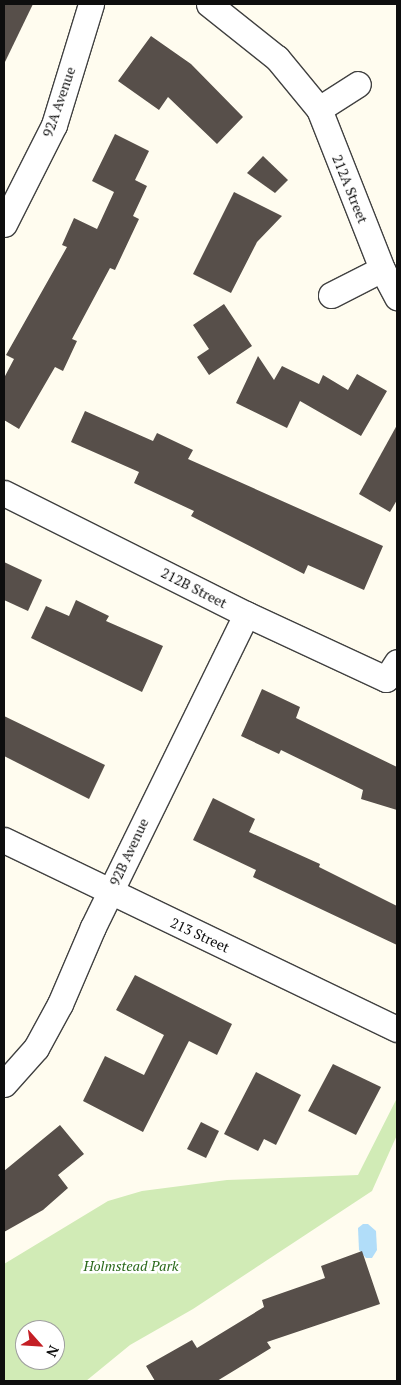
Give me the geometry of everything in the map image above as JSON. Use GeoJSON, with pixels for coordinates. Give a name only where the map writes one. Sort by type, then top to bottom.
{"type":"FeatureCollection","features":[{"type":"Feature","properties":{"kind":"street","name":"92A Avenue"},"geometry":{"type":"LineString","coordinates":[[4,224],[54,125],[91,4]]}},
{"type":"Feature","properties":{"kind":"street","name":"212A Street"},"geometry":{"type":"LineString","coordinates":[[208,4],[277,58],[319,109],[382,269],[397,297]]}},
{"type":"Feature","properties":{"kind":"street"},"geometry":{"type":"LineString","coordinates":[[319,109],[358,84]]}},
{"type":"Feature","properties":{"kind":"street"},"geometry":{"type":"LineString","coordinates":[[331,295],[382,269]]}},
{"type":"Feature","properties":{"kind":"street","name":"212B Street"},"geometry":{"type":"LineString","coordinates":[[4,493],[246,614],[392,671]]}},
{"type":"Feature","properties":{"kind":"street","name":"92B Avenue"},"geometry":{"type":"LineString","coordinates":[[4,1084],[36,1048],[246,614]]}},
{"type":"Feature","properties":{"kind":"street","name":"213 Street"},"geometry":{"type":"LineString","coordinates":[[4,840],[397,1029]]}},
{"type":"Feature","properties":{"kind":"green space","name":"Holmstead Park"},"geometry":{"type":"Polygon","coordinates":[[[397,1098],[397,1135],[372,1191],[193,1309],[130,1345],[86,1381],[4,1381],[4,1264],[108,1201],[142,1191],[227,1180],[358,1175],[397,1098]]]}},
{"type":"Feature","properties":{"kind":"water"},"geometry":{"type":"Polygon","coordinates":[[[363,1224],[368,1224],[376,1231],[377,1250],[372,1258],[366,1258],[359,1250],[358,1228],[363,1224]]]}},
{"type":"Feature","properties":{"kind":"building"},"geometry":{"type":"Polygon","coordinates":[[[4,4],[33,4],[4,64],[4,4]]]}},
{"type":"Feature","properties":{"kind":"building"},"geometry":{"type":"Polygon","coordinates":[[[151,36],[191,64],[243,117],[217,144],[168,97],[159,110],[118,81],[151,36]]]}},
{"type":"Feature","properties":{"kind":"building"},"geometry":{"type":"Polygon","coordinates":[[[115,134],[149,151],[135,180],[147,186],[133,216],[139,219],[115,270],[110,268],[72,339],[77,341],[63,371],[55,367],[19,429],[4,420],[4,378],[14,359],[6,355],[67,247],[62,245],[74,218],[97,229],[114,192],[92,181],[115,134]]]}},
{"type":"Feature","properties":{"kind":"building"},"geometry":{"type":"Polygon","coordinates":[[[263,156],[288,180],[275,193],[247,173],[263,156]]]}},
{"type":"Feature","properties":{"kind":"building"},"geometry":{"type":"Polygon","coordinates":[[[234,192],[282,216],[257,242],[231,293],[193,274],[234,192]]]}},
{"type":"Feature","properties":{"kind":"building"},"geometry":{"type":"Polygon","coordinates":[[[224,304],[252,346],[209,375],[197,357],[209,349],[193,325],[224,304]]]}},
{"type":"Feature","properties":{"kind":"building"},"geometry":{"type":"Polygon","coordinates":[[[258,356],[274,380],[282,366],[319,384],[323,375],[348,390],[357,374],[387,391],[361,436],[300,401],[287,428],[236,403],[258,356]]]}},
{"type":"Feature","properties":{"kind":"building"},"geometry":{"type":"Polygon","coordinates":[[[85,411],[153,441],[157,433],[193,450],[188,459],[383,546],[364,590],[308,565],[304,574],[191,516],[194,511],[134,483],[139,472],[71,442],[85,411]]]}},
{"type":"Feature","properties":{"kind":"building"},"geometry":{"type":"Polygon","coordinates":[[[397,425],[397,500],[390,512],[359,494],[397,425]]]}},
{"type":"Feature","properties":{"kind":"building"},"geometry":{"type":"Polygon","coordinates":[[[4,562],[42,580],[28,611],[4,600],[4,562]]]}},
{"type":"Feature","properties":{"kind":"building"},"geometry":{"type":"Polygon","coordinates":[[[76,600],[109,616],[106,621],[163,646],[142,692],[31,638],[46,606],[69,616],[76,600]]]}},
{"type":"Feature","properties":{"kind":"building"},"geometry":{"type":"Polygon","coordinates":[[[262,689],[300,707],[296,718],[397,767],[397,810],[361,799],[363,790],[281,750],[279,754],[241,736],[262,689]]]}},
{"type":"Feature","properties":{"kind":"building"},"geometry":{"type":"Polygon","coordinates":[[[4,716],[105,765],[89,799],[4,756],[4,716]]]}},
{"type":"Feature","properties":{"kind":"building"},"geometry":{"type":"Polygon","coordinates":[[[213,798],[255,819],[249,832],[320,864],[319,867],[397,906],[397,945],[253,877],[256,870],[193,840],[213,798]]]}},
{"type":"Feature","properties":{"kind":"building"},"geometry":{"type":"Polygon","coordinates":[[[135,975],[232,1024],[217,1055],[189,1041],[143,1132],[83,1101],[105,1056],[144,1075],[164,1035],[116,1010],[135,975]]]}},
{"type":"Feature","properties":{"kind":"building"},"geometry":{"type":"Polygon","coordinates":[[[333,1064],[381,1087],[356,1135],[308,1111],[333,1064]]]}},
{"type":"Feature","properties":{"kind":"building"},"geometry":{"type":"Polygon","coordinates":[[[256,1072],[301,1095],[276,1145],[264,1139],[258,1151],[224,1134],[256,1072]]]}},
{"type":"Feature","properties":{"kind":"building"},"geometry":{"type":"Polygon","coordinates":[[[201,1122],[219,1131],[206,1158],[187,1149],[201,1122]]]}},
{"type":"Feature","properties":{"kind":"building"},"geometry":{"type":"Polygon","coordinates":[[[60,1125],[84,1154],[58,1175],[68,1188],[43,1210],[4,1232],[4,1171],[60,1125]]]}},
{"type":"Feature","properties":{"kind":"building"},"geometry":{"type":"Polygon","coordinates":[[[362,1251],[380,1304],[267,1342],[271,1348],[217,1381],[155,1381],[146,1366],[192,1340],[197,1348],[264,1307],[262,1300],[325,1278],[321,1266],[362,1251]]]}}]}
